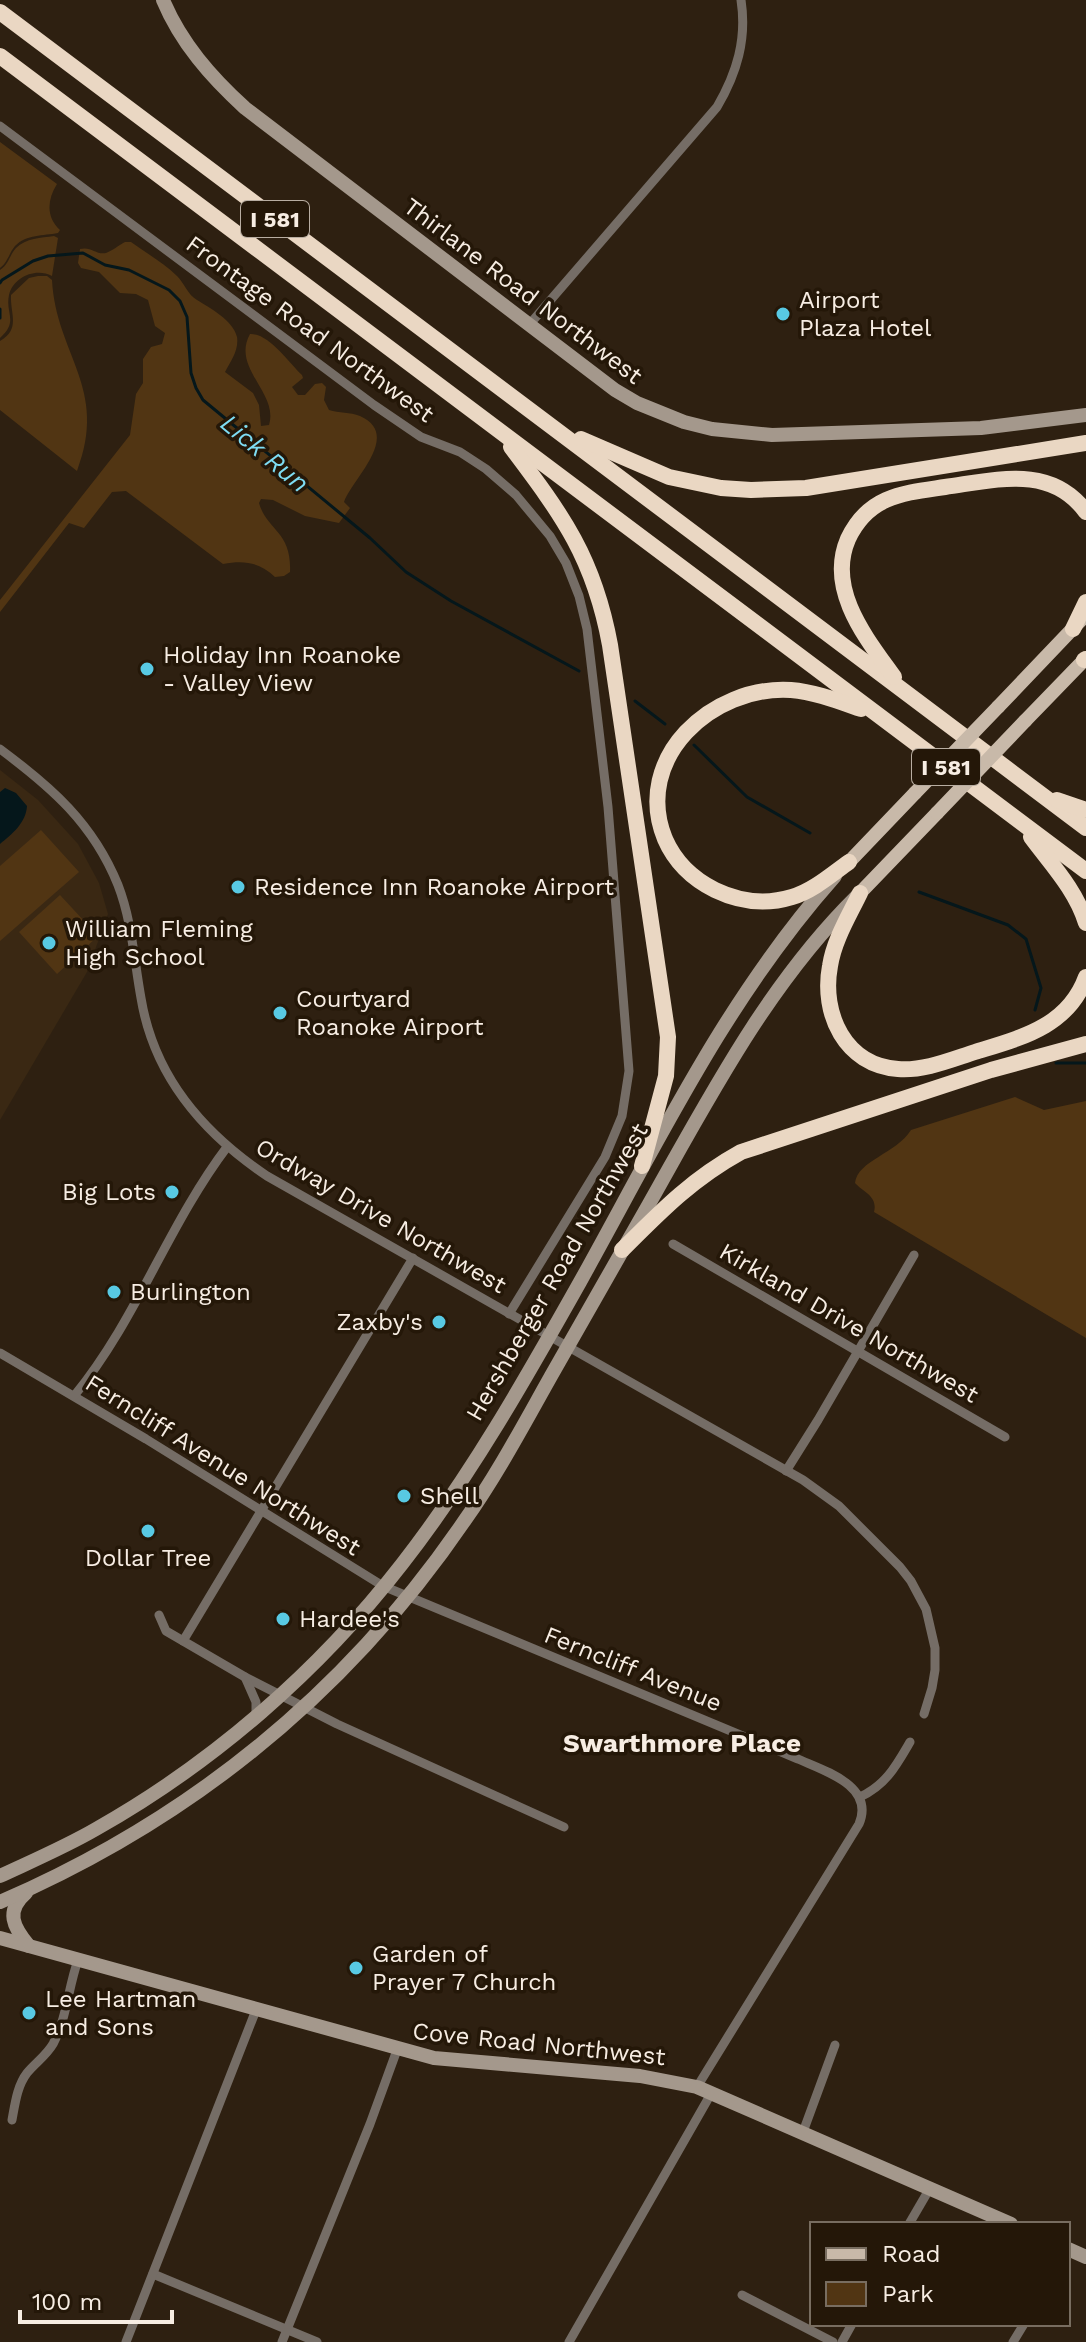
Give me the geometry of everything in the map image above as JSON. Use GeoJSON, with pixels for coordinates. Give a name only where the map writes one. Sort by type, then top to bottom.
{"type":"FeatureCollection","features":[{"type":"Feature","properties":{"kind":"highway","name":"I 581"},"geometry":{"type":"LineString","coordinates":[[0,12],[1086,828]]}},
{"type":"Feature","properties":{"kind":"highway","name":"I 581"},"geometry":{"type":"LineString","coordinates":[[0,56],[1086,871]]}},
{"type":"Feature","properties":{"kind":"highway"},"geometry":{"type":"LineString","coordinates":[[551,424],[634,464],[669,477],[721,488],[751,490],[806,488],[1086,443]]}},
{"type":"Feature","properties":{"kind":"highway"},"geometry":{"type":"LineString","coordinates":[[501,433],[576,539],[605,617],[668,1037],[666,1076],[642,1166]]}},
{"type":"Feature","properties":{"kind":"highway"},"geometry":{"type":"LineString","coordinates":[[905,691],[861,630],[845,591],[843,555],[852,532],[864,515],[885,501],[912,492],[1011,477],[1051,483],[1075,499],[1086,512]]}},
{"type":"Feature","properties":{"kind":"highway"},"geometry":{"type":"LineString","coordinates":[[1073,629],[1086,602]]}},
{"type":"Feature","properties":{"kind":"highway"},"geometry":{"type":"LineString","coordinates":[[849,862],[807,890],[781,900],[755,902],[725,895],[686,870],[668,844],[658,814],[661,775],[666,760],[684,732],[708,712],[741,696],[792,690],[817,694],[875,713]]}},
{"type":"Feature","properties":{"kind":"highway"},"geometry":{"type":"LineString","coordinates":[[1043,795],[1086,810]]}},
{"type":"Feature","properties":{"kind":"highway"},"geometry":{"type":"LineString","coordinates":[[1017,821],[1066,882],[1086,923]]}},
{"type":"Feature","properties":{"kind":"highway"},"geometry":{"type":"LineString","coordinates":[[860,893],[834,950],[828,1000],[843,1040],[870,1062],[896,1069],[922,1068],[1038,1031],[1071,1005],[1086,977]]}},
{"type":"Feature","properties":{"kind":"highway"},"geometry":{"type":"LineString","coordinates":[[622,1250],[685,1188],[741,1152],[991,1070],[1086,1044]]}},
{"type":"Feature","properties":{"kind":"main road","name":"Thirlane Road Northwest"},"geometry":{"type":"LineString","coordinates":[[163,0],[189,48],[225,90],[529,325],[637,403],[684,422],[712,429],[772,435],[981,428],[1086,415]]}},
{"type":"Feature","properties":{"kind":"main road","name":"Hershberger Road Northwest"},"geometry":{"type":"LineString","coordinates":[[0,1876],[57,1850],[131,1809],[185,1773],[280,1695],[402,1565],[462,1480],[548,1336],[719,1031],[759,971],[849,862],[1086,615]]}},
{"type":"Feature","properties":{"kind":"main road","name":"Hershberger Road Northwest"},"geometry":{"type":"LineString","coordinates":[[0,1902],[80,1865],[152,1825],[242,1761],[303,1707],[374,1634],[431,1567],[479,1500],[751,1028],[801,958],[1085,659]]}},
{"type":"Feature","properties":{"kind":"main road"},"geometry":{"type":"LineString","coordinates":[[29,1946],[16,1931],[12,1912],[19,1899],[33,1888]]}},
{"type":"Feature","properties":{"kind":"main road","name":"Cove Road Northwest"},"geometry":{"type":"LineString","coordinates":[[0,1938],[434,2058],[640,2076],[704,2089],[1006,2222]]}},
{"type":"Feature","properties":{"kind":"street"},"geometry":{"type":"LineString","coordinates":[[529,325],[717,107],[741,53],[744,20],[741,0]]}},
{"type":"Feature","properties":{"kind":"street","name":"Frontage Road Northwest"},"geometry":{"type":"LineString","coordinates":[[0,126],[374,405],[411,431],[460,452],[486,469],[516,495],[550,536],[566,563],[583,611],[596,696],[617,905],[629,1071],[622,1116],[605,1157],[509,1314]]}},
{"type":"Feature","properties":{"kind":"street","name":"Ordway Drive Northwest"},"geometry":{"type":"LineString","coordinates":[[0,749],[56,793],[81,821],[102,853],[126,909],[141,1001],[155,1046],[181,1096],[195,1115],[227,1147],[267,1176],[822,1492],[900,1567],[919,1593],[935,1648],[932,1688],[924,1714]]}},
{"type":"Feature","properties":{"kind":"street"},"geometry":{"type":"LineString","coordinates":[[74,1396],[106,1354],[227,1147]]}},
{"type":"Feature","properties":{"kind":"street","name":"Kirkland Drive Northwest"},"geometry":{"type":"LineString","coordinates":[[673,1244],[1005,1437]]}},
{"type":"Feature","properties":{"kind":"street"},"geometry":{"type":"LineString","coordinates":[[786,1471],[914,1255]]}},
{"type":"Feature","properties":{"kind":"street"},"geometry":{"type":"LineString","coordinates":[[183,1641],[413,1258]]}},
{"type":"Feature","properties":{"kind":"street","name":"Ferncliff Avenue Northwest"},"geometry":{"type":"LineString","coordinates":[[0,1353],[383,1586],[428,1606]]}},
{"type":"Feature","properties":{"kind":"street","name":"Ferncliff Avenue"},"geometry":{"type":"LineString","coordinates":[[428,1606],[798,1759],[840,1779],[860,1797]]}},
{"type":"Feature","properties":{"kind":"street"},"geometry":{"type":"LineString","coordinates":[[159,1615],[166,1631],[245,1677],[303,1707],[564,1827]]}},
{"type":"Feature","properties":{"kind":"street"},"geometry":{"type":"LineString","coordinates":[[245,1677],[256,1702],[256,1716]]}},
{"type":"Feature","properties":{"kind":"street"},"geometry":{"type":"LineString","coordinates":[[569,2342],[704,2089],[859,1824],[860,1797],[888,1779],[910,1742]]}},
{"type":"Feature","properties":{"kind":"street"},"geometry":{"type":"LineString","coordinates":[[12,2120],[23,2079],[45,2055],[58,2031],[78,1960]]}},
{"type":"Feature","properties":{"kind":"street"},"geometry":{"type":"LineString","coordinates":[[126,2342],[256,2010]]}},
{"type":"Feature","properties":{"kind":"street"},"geometry":{"type":"LineString","coordinates":[[803,2132],[835,2045]]}},
{"type":"Feature","properties":{"kind":"street"},"geometry":{"type":"LineString","coordinates":[[282,2342],[397,2050]]}},
{"type":"Feature","properties":{"kind":"street"},"geometry":{"type":"LineString","coordinates":[[910,2222],[930,2188]]}},
{"type":"Feature","properties":{"kind":"street"},"geometry":{"type":"LineString","coordinates":[[153,2274],[317,2342]]}},
{"type":"Feature","properties":{"kind":"street"},"geometry":{"type":"LineString","coordinates":[[742,2295],[833,2342]]}},
{"type":"Feature","properties":{"kind":"shaded area","name":"William Fleming High School"},"geometry":{"type":"Polygon","coordinates":[[[0,770],[38,800],[78,844],[99,883],[108,914],[87,972],[0,1120],[0,770]]]}},
{"type":"Feature","properties":{"kind":"shaded area"},"geometry":{"type":"Polygon","coordinates":[[[5,788],[16,793],[27,806],[21,823],[0,844],[0,792],[5,788]]]}},
{"type":"Feature","properties":{"kind":"green space"},"geometry":{"type":"Polygon","coordinates":[[[0,142],[57,184],[51,196],[50,214],[60,230],[20,242],[0,268],[0,142]]]}},
{"type":"Feature","properties":{"kind":"green space"},"geometry":{"type":"Polygon","coordinates":[[[54,236],[58,238],[52,276],[32,273],[15,283],[8,302],[9,327],[0,338],[0,270],[24,242],[54,236]]]}},
{"type":"Feature","properties":{"kind":"green space"},"geometry":{"type":"Polygon","coordinates":[[[125,242],[131,242],[166,267],[194,298],[231,325],[237,337],[237,346],[225,372],[253,393],[259,405],[261,426],[269,425],[270,413],[268,402],[246,358],[250,334],[271,343],[302,375],[303,378],[292,387],[298,395],[305,395],[315,384],[322,383],[326,387],[324,400],[329,410],[360,416],[372,424],[377,434],[376,446],[348,493],[344,502],[350,508],[339,523],[305,516],[273,500],[261,499],[259,503],[263,512],[283,540],[290,558],[290,572],[284,576],[275,577],[251,563],[223,564],[126,491],[112,492],[84,528],[69,523],[0,612],[0,600],[130,435],[136,394],[143,383],[143,359],[151,347],[162,344],[165,333],[155,326],[148,300],[136,294],[120,293],[99,272],[81,268],[78,263],[80,249],[106,253],[125,242]]]}},
{"type":"Feature","properties":{"kind":"green space"},"geometry":{"type":"Polygon","coordinates":[[[47,276],[52,280],[62,330],[84,394],[87,417],[85,442],[77,471],[0,410],[0,341],[12,326],[11,295],[29,278],[47,276]]]}},
{"type":"Feature","properties":{"kind":"green space"},"geometry":{"type":"Polygon","coordinates":[[[41,830],[79,872],[0,941],[0,866],[41,830]]]}},
{"type":"Feature","properties":{"kind":"green space"},"geometry":{"type":"Polygon","coordinates":[[[60,895],[98,936],[57,974],[19,932],[60,895]]]}},
{"type":"Feature","properties":{"kind":"green space"},"geometry":{"type":"Polygon","coordinates":[[[1015,1097],[1044,1110],[1086,1101],[1086,1338],[874,1212],[872,1198],[855,1183],[863,1168],[896,1145],[911,1130],[1015,1097]]]}},
{"type":"Feature","properties":{"kind":"waterway","name":"Lick Run"},"geometry":{"type":"LineString","coordinates":[[0,283],[33,261],[48,256],[83,253],[105,265],[129,270],[169,290],[180,301],[187,317],[191,373],[203,400],[370,538],[406,572],[451,601],[579,671]]}},
{"type":"Feature","properties":{"kind":"waterway","name":"Lick Run"},"geometry":{"type":"LineString","coordinates":[[0,309],[0,318]]}},
{"type":"Feature","properties":{"kind":"waterway","name":"Lick Run"},"geometry":{"type":"LineString","coordinates":[[635,701],[665,724]]}},
{"type":"Feature","properties":{"kind":"waterway","name":"Lick Run"},"geometry":{"type":"LineString","coordinates":[[694,745],[747,797],[810,833]]}},
{"type":"Feature","properties":{"kind":"waterway","name":"Lick Run"},"geometry":{"type":"LineString","coordinates":[[919,892],[1008,925],[1026,939],[1041,988],[1035,1010]]}},
{"type":"Feature","properties":{"kind":"waterway","name":"Lick Run"},"geometry":{"type":"LineString","coordinates":[[1056,1063],[1086,1063]]}},
{"type":"Feature","properties":{"kind":"place","name":"Airport Plaza Hotel"},"geometry":{"type":"Point","coordinates":[783,314]}},
{"type":"Feature","properties":{"kind":"place","name":"Holiday Inn Roanoke - Valley View"},"geometry":{"type":"Point","coordinates":[147,669]}},
{"type":"Feature","properties":{"kind":"place","name":"Residence Inn Roanoke Airport"},"geometry":{"type":"Point","coordinates":[238,887]}},
{"type":"Feature","properties":{"kind":"place","name":"William Fleming High School"},"geometry":{"type":"Point","coordinates":[49,943]}},
{"type":"Feature","properties":{"kind":"place","name":"Courtyard Roanoke Airport"},"geometry":{"type":"Point","coordinates":[280,1013]}},
{"type":"Feature","properties":{"kind":"place","name":"Big Lots"},"geometry":{"type":"Point","coordinates":[172,1192]}},
{"type":"Feature","properties":{"kind":"place","name":"Burlington"},"geometry":{"type":"Point","coordinates":[114,1292]}},
{"type":"Feature","properties":{"kind":"place","name":"Zaxby's"},"geometry":{"type":"Point","coordinates":[439,1322]}},
{"type":"Feature","properties":{"kind":"place","name":"Shell"},"geometry":{"type":"Point","coordinates":[404,1496]}},
{"type":"Feature","properties":{"kind":"place","name":"Dollar Tree"},"geometry":{"type":"Point","coordinates":[148,1531]}},
{"type":"Feature","properties":{"kind":"place","name":"Hardee's"},"geometry":{"type":"Point","coordinates":[283,1619]}},
{"type":"Feature","properties":{"kind":"place","name":"Garden of Prayer 7 Church"},"geometry":{"type":"Point","coordinates":[356,1968]}},
{"type":"Feature","properties":{"kind":"place","name":"Lee Hartman and Sons"},"geometry":{"type":"Point","coordinates":[29,2013]}},
{"type":"Feature","properties":{"kind":"district","name":"Swarthmore Place"},"geometry":{"type":"Point","coordinates":[682,1743]}}]}
